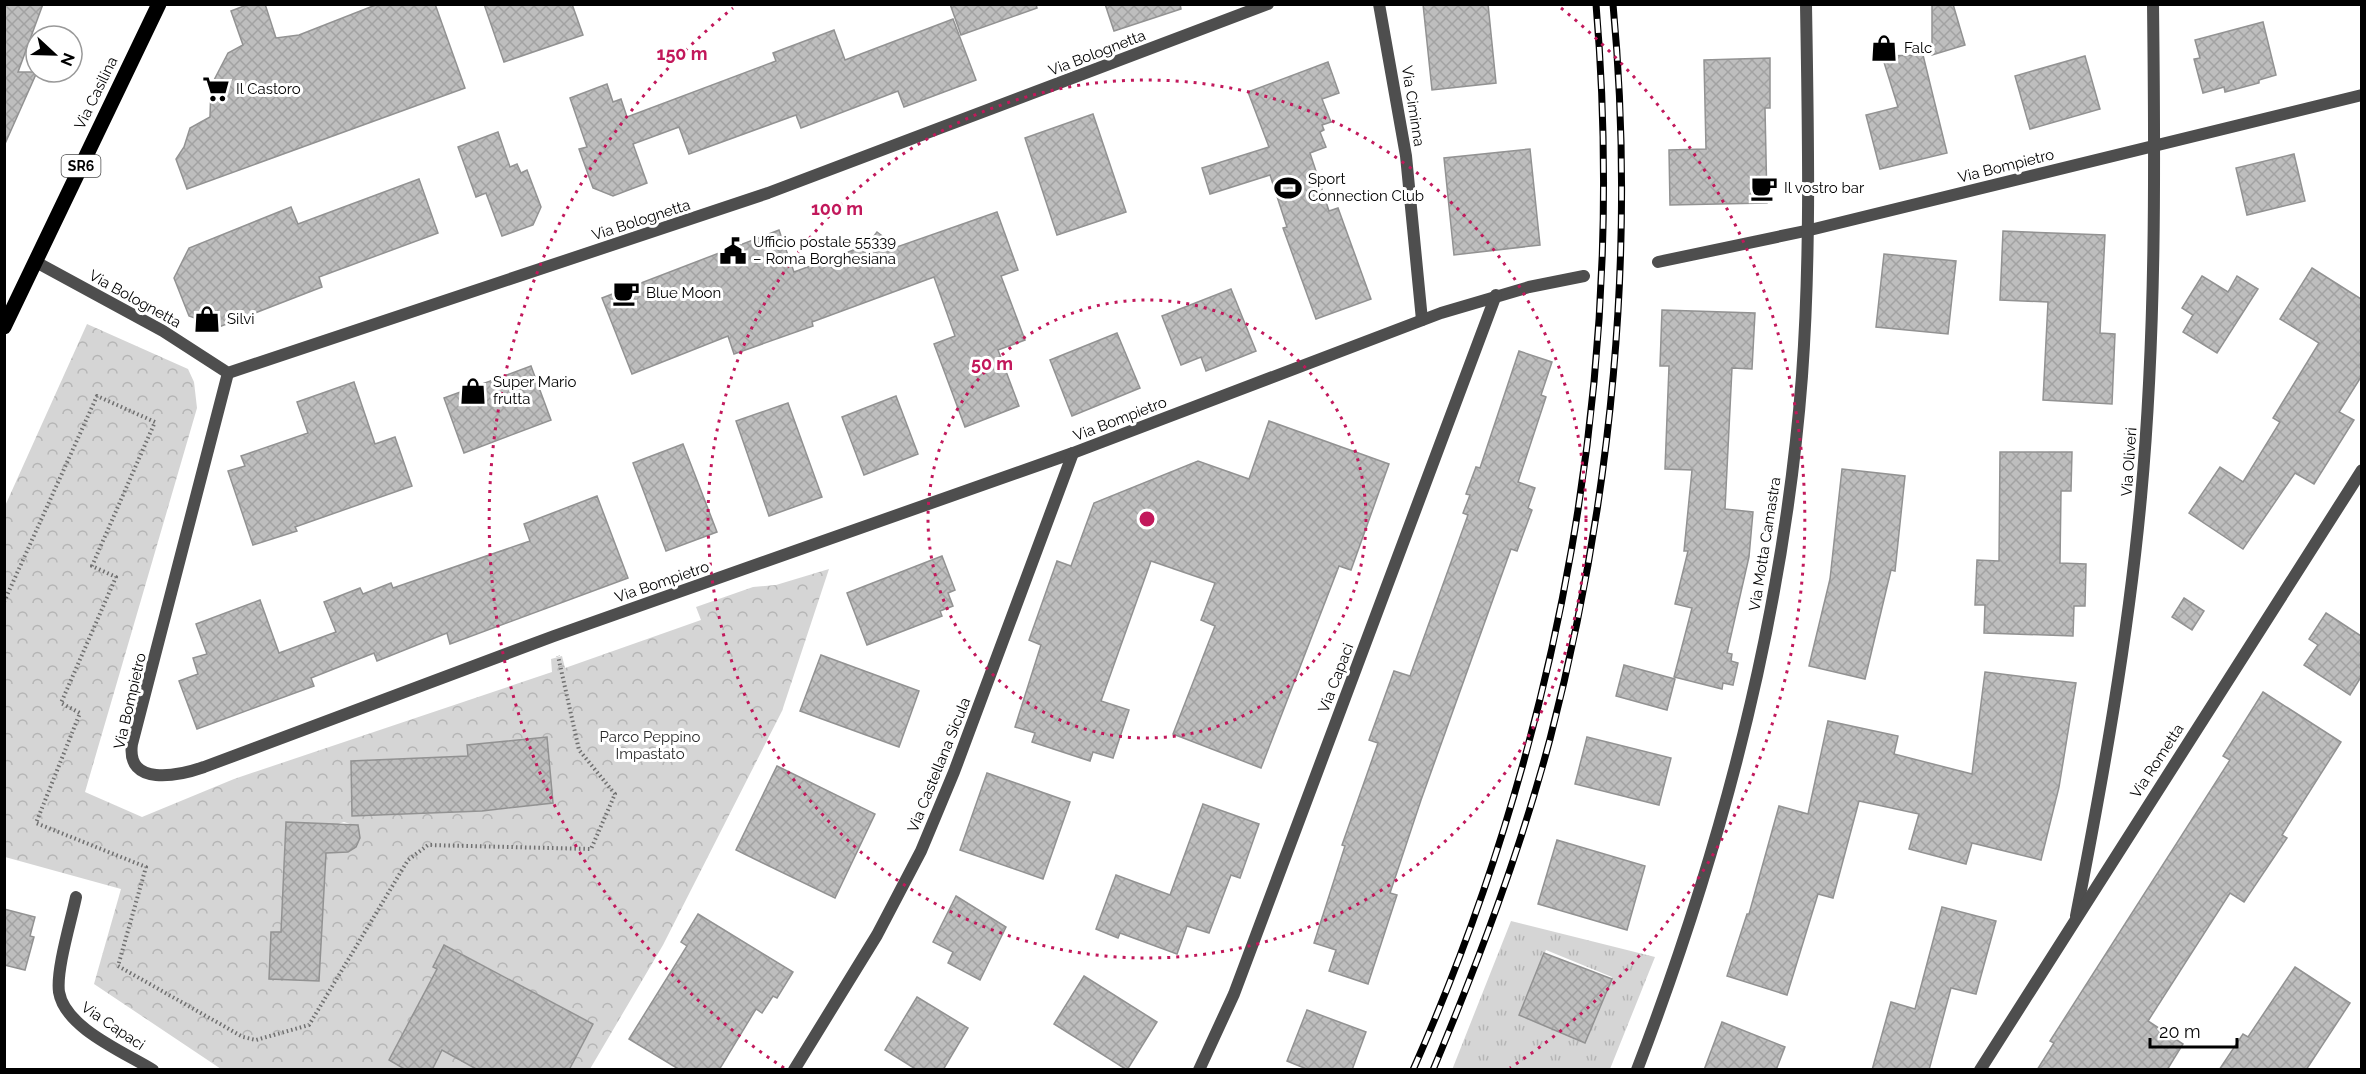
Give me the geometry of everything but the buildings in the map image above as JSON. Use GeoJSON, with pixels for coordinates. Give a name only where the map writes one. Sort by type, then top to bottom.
{"type":"FeatureCollection","features":[{"type":"Feature","properties":{"kind":"main road","name":"Via Casilina"},"geometry":{"type":"LineString","coordinates":[[4,327],[159,4]]}},
{"type":"Feature","properties":{"kind":"street","name":"Via Bolognetta"},"geometry":{"type":"LineString","coordinates":[[36,262],[163,331],[228,373],[768,193],[1268,4]]}},
{"type":"Feature","properties":{"kind":"street","name":"Via Ciminna"},"geometry":{"type":"LineString","coordinates":[[1379,4],[1406,156],[1422,320]]}},
{"type":"Feature","properties":{"kind":"street","name":"Via Motta Camastra"},"geometry":{"type":"LineString","coordinates":[[1637,1070],[1676,964],[1718,830],[1759,664],[1782,541],[1802,376],[1810,230],[1806,4]]}},
{"type":"Feature","properties":{"kind":"street","name":"Via Oliveri"},"geometry":{"type":"LineString","coordinates":[[2076,916],[2101,784],[2141,499],[2151,353],[2154,145],[2153,4]]}},
{"type":"Feature","properties":{"kind":"street","name":"Via Bompietro"},"geometry":{"type":"LineString","coordinates":[[1658,262],[1810,230],[2361,95]]}},
{"type":"Feature","properties":{"kind":"street","name":"Via Bompietro"},"geometry":{"type":"LineString","coordinates":[[228,373],[132,744],[132,762],[136,768],[153,774],[180,773],[204,767],[554,636],[1073,453],[1422,320],[1496,295],[1584,276]]}},
{"type":"Feature","properties":{"kind":"street","name":"Via Capaci"},"geometry":{"type":"LineString","coordinates":[[1199,1070],[1234,994],[1496,295]]}},
{"type":"Feature","properties":{"kind":"street","name":"Via Castellana Sicula"},"geometry":{"type":"LineString","coordinates":[[794,1070],[878,935],[921,851],[958,761],[1073,453]]}},
{"type":"Feature","properties":{"kind":"street","name":"Via Rometta"},"geometry":{"type":"LineString","coordinates":[[1980,1070],[2361,470]]}},
{"type":"Feature","properties":{"kind":"street","name":"Via Capaci"},"geometry":{"type":"LineString","coordinates":[[76,897],[59,981],[64,1008],[84,1028],[153,1070]]}},
{"type":"Feature","properties":{"kind":"green space","name":"Parco Peppino Impastato"},"geometry":{"type":"Polygon","coordinates":[[[87,324],[188,369],[194,382],[197,408],[85,792],[142,817],[234,779],[552,672],[551,659],[562,656],[565,668],[701,620],[696,607],[753,587],[776,585],[829,569],[782,711],[663,945],[590,1069],[570,1069],[545,1056],[593,1024],[445,945],[451,976],[389,1060],[406,1069],[221,1069],[94,984],[121,889],[5,857],[5,506],[87,324]],[[547,737],[467,745],[474,812],[553,803],[547,737]],[[430,758],[351,761],[352,810],[372,815],[432,813],[430,758]],[[286,822],[281,932],[271,932],[269,979],[319,981],[327,824],[286,822]],[[344,822],[335,825],[348,852],[356,847],[360,838],[353,825],[344,822]]]}},
{"type":"Feature","properties":{"kind":"green space"},"geometry":{"type":"Polygon","coordinates":[[[1511,921],[1655,957],[1610,1069],[1452,1070],[1511,921]],[[1546,950],[1519,1015],[1585,1042],[1612,977],[1546,950]]]}},
{"type":"Feature","properties":{"kind":"green space"},"geometry":{"type":"Polygon","coordinates":[[[442,1050],[478,1069],[432,1070],[442,1050]]]}},
{"type":"Feature","properties":{"kind":"railway"},"geometry":{"type":"LineString","coordinates":[[1413,1070],[1465,943],[1508,814],[1544,682],[1572,549],[1591,414],[1601,278],[1603,141],[1596,4]]}},
{"type":"Feature","properties":{"kind":"railway"},"geometry":{"type":"LineString","coordinates":[[1433,1070],[1497,906],[1538,781],[1571,649],[1589,558],[1603,466],[1620,282],[1622,189],[1613,4]]}},
{"type":"Feature","properties":{"kind":"place","name":"Falc"},"geometry":{"type":"Point","coordinates":[1884,48]}},
{"type":"Feature","properties":{"kind":"place","name":"Il Castoro"},"geometry":{"type":"Point","coordinates":[216,89]}},
{"type":"Feature","properties":{"kind":"place","name":"Sport Connection Club"},"geometry":{"type":"Point","coordinates":[1288,188]}},
{"type":"Feature","properties":{"kind":"place","name":"Il vostro bar"},"geometry":{"type":"Point","coordinates":[1764,188]}},
{"type":"Feature","properties":{"kind":"place","name":"Ufficio postale 55339 – Roma Borghesiana"},"geometry":{"type":"Point","coordinates":[733,251]}},
{"type":"Feature","properties":{"kind":"place","name":"Blue Moon"},"geometry":{"type":"Point","coordinates":[626,293]}},
{"type":"Feature","properties":{"kind":"place","name":"Silvi"},"geometry":{"type":"Point","coordinates":[207,319]}},
{"type":"Feature","properties":{"kind":"place","name":"Super Mario frutta"},"geometry":{"type":"Point","coordinates":[473,391]}}]}
